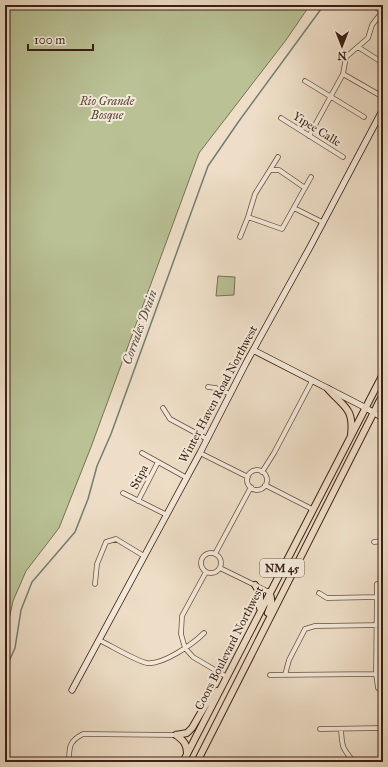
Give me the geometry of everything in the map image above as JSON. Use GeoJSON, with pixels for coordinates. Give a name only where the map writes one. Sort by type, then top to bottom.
{"type":"FeatureCollection","features":[{"type":"Feature","properties":{"kind":"main road","name":"Coors Boulevard Northwest"},"geometry":{"type":"LineString","coordinates":[[184,759],[383,374]]}},
{"type":"Feature","properties":{"kind":"main road"},"geometry":{"type":"LineString","coordinates":[[328,389],[344,404],[349,411],[352,422],[350,438]]}},
{"type":"Feature","properties":{"kind":"main road","name":"Coors Boulevard Northwest"},"geometry":{"type":"LineString","coordinates":[[197,762],[383,394]]}},
{"type":"Feature","properties":{"kind":"main road"},"geometry":{"type":"LineString","coordinates":[[255,585],[260,593],[260,613]]}},
{"type":"Feature","properties":{"kind":"main road"},"geometry":{"type":"LineString","coordinates":[[235,688],[237,674],[271,608],[272,596],[270,592]]}},
{"type":"Feature","properties":{"kind":"main road"},"geometry":{"type":"LineString","coordinates":[[176,735],[187,733],[192,728],[206,704],[226,680]]}},
{"type":"Feature","properties":{"kind":"main road"},"geometry":{"type":"LineString","coordinates":[[176,735],[185,743],[187,747],[184,759]]}},
{"type":"Feature","properties":{"kind":"street"},"geometry":{"type":"LineString","coordinates":[[309,136],[343,74],[346,57],[368,38],[372,25],[383,12],[372,5]]}},
{"type":"Feature","properties":{"kind":"street"},"geometry":{"type":"LineString","coordinates":[[358,47],[383,63]]}},
{"type":"Feature","properties":{"kind":"street"},"geometry":{"type":"LineString","coordinates":[[343,74],[383,97]]}},
{"type":"Feature","properties":{"kind":"street"},"geometry":{"type":"LineString","coordinates":[[305,81],[364,117]]}},
{"type":"Feature","properties":{"kind":"street","name":"Winter Haven Road Northwest"},"geometry":{"type":"LineString","coordinates":[[72,690],[187,478],[253,350],[310,247],[383,109]]}},
{"type":"Feature","properties":{"kind":"street","name":"Yipee Calle"},"geometry":{"type":"LineString","coordinates":[[281,118],[343,157]]}},
{"type":"Feature","properties":{"kind":"street"},"geometry":{"type":"LineString","coordinates":[[240,237],[248,218],[255,194],[278,157]]}},
{"type":"Feature","properties":{"kind":"street"},"geometry":{"type":"LineString","coordinates":[[270,170],[279,170],[305,188]]}},
{"type":"Feature","properties":{"kind":"street"},"geometry":{"type":"LineString","coordinates":[[248,218],[282,229],[311,177]]}},
{"type":"Feature","properties":{"kind":"street"},"geometry":{"type":"LineString","coordinates":[[294,208],[322,222]]}},
{"type":"Feature","properties":{"kind":"street"},"geometry":{"type":"LineString","coordinates":[[253,350],[383,418]]}},
{"type":"Feature","properties":{"kind":"street"},"geometry":{"type":"LineString","coordinates":[[262,472],[274,453],[312,381]]}},
{"type":"Feature","properties":{"kind":"street"},"geometry":{"type":"LineString","coordinates":[[208,387],[216,388],[230,394]]}},
{"type":"Feature","properties":{"kind":"street"},"geometry":{"type":"LineString","coordinates":[[163,408],[170,418],[207,439]]}},
{"type":"Feature","properties":{"kind":"street"},"geometry":{"type":"LineString","coordinates":[[142,453],[187,478]]}},
{"type":"Feature","properties":{"kind":"street"},"geometry":{"type":"LineString","coordinates":[[200,453],[248,477]]}},
{"type":"Feature","properties":{"kind":"street","name":"Stipa"},"geometry":{"type":"LineString","coordinates":[[138,501],[158,462]]}},
{"type":"Feature","properties":{"kind":"street"},"geometry":{"type":"LineString","coordinates":[[256,470],[262,472],[266,478],[265,485],[258,489],[251,487],[248,483],[248,477],[253,471],[256,470]]}},
{"type":"Feature","properties":{"kind":"street"},"geometry":{"type":"LineString","coordinates":[[265,485],[312,509]]}},
{"type":"Feature","properties":{"kind":"street"},"geometry":{"type":"LineString","coordinates":[[215,554],[251,487]]}},
{"type":"Feature","properties":{"kind":"street"},"geometry":{"type":"LineString","coordinates":[[123,493],[166,515]]}},
{"type":"Feature","properties":{"kind":"street"},"geometry":{"type":"LineString","coordinates":[[95,584],[97,564],[106,542],[116,539],[144,556]]}},
{"type":"Feature","properties":{"kind":"street"},"geometry":{"type":"LineString","coordinates":[[374,542],[383,541]]}},
{"type":"Feature","properties":{"kind":"street"},"geometry":{"type":"LineString","coordinates":[[208,553],[215,554],[220,561],[220,568],[215,572],[206,572],[201,567],[202,557],[208,553]]}},
{"type":"Feature","properties":{"kind":"street"},"geometry":{"type":"LineString","coordinates":[[220,568],[270,592]]}},
{"type":"Feature","properties":{"kind":"street"},"geometry":{"type":"LineString","coordinates":[[206,572],[182,616],[181,634],[185,648],[190,654],[226,680]]}},
{"type":"Feature","properties":{"kind":"street"},"geometry":{"type":"LineString","coordinates":[[377,584],[376,674],[378,688]]}},
{"type":"Feature","properties":{"kind":"street"},"geometry":{"type":"LineString","coordinates":[[319,593],[327,598],[377,597]]}},
{"type":"Feature","properties":{"kind":"street"},"geometry":{"type":"LineString","coordinates":[[285,675],[289,660],[305,629],[315,626],[383,624]]}},
{"type":"Feature","properties":{"kind":"street"},"geometry":{"type":"LineString","coordinates":[[99,640],[147,663],[160,662],[185,648],[204,633]]}},
{"type":"Feature","properties":{"kind":"street"},"geometry":{"type":"LineString","coordinates":[[270,675],[376,674]]}},
{"type":"Feature","properties":{"kind":"street"},"geometry":{"type":"LineString","coordinates":[[320,728],[383,728]]}},
{"type":"Feature","properties":{"kind":"street"},"geometry":{"type":"LineString","coordinates":[[341,728],[343,750],[354,762]]}},
{"type":"Feature","properties":{"kind":"street"},"geometry":{"type":"LineString","coordinates":[[69,762],[69,750],[74,739],[83,734],[176,735]]}},
{"type":"Feature","properties":{"kind":"green space","name":"Rio Grande Bosque"},"geometry":{"type":"Polygon","coordinates":[[[5,5],[310,5],[286,40],[199,153],[91,447],[59,528],[26,571],[13,601],[5,638],[5,5]]]}},
{"type":"Feature","properties":{"kind":"green space"},"geometry":{"type":"Polygon","coordinates":[[[218,276],[235,277],[234,295],[216,296],[218,276]]]}},
{"type":"Feature","properties":{"kind":"waterway","name":"Corrales Drain"},"geometry":{"type":"LineString","coordinates":[[5,670],[15,648],[21,610],[32,582],[75,532],[88,499],[97,466],[111,434],[208,166],[324,5]]}}]}
